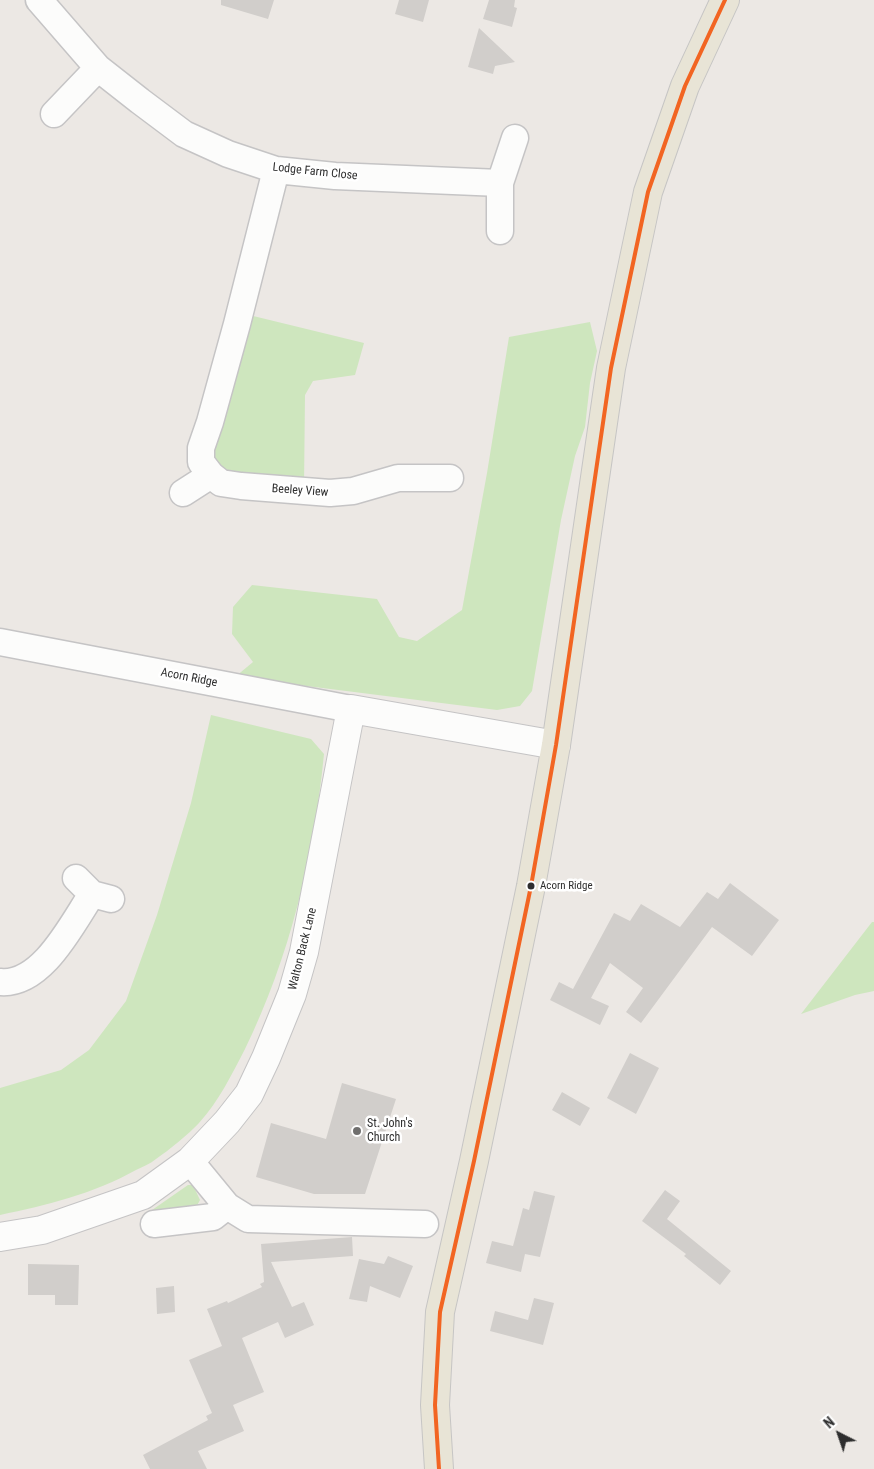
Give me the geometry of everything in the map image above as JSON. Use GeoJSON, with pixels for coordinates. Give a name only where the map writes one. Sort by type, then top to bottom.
{"type":"FeatureCollection","features":[{"type":"Feature","properties":{"kind":"main road"},"geometry":{"type":"LineString","coordinates":[[439,1469],[435,1405],[440,1312],[474,1161],[531,886],[556,745],[612,368],[648,192],[684,86],[725,0]]}},
{"type":"Feature","properties":{"kind":"street","name":"Lodge Farm Close"},"geometry":{"type":"LineString","coordinates":[[39,0],[98,68],[184,134],[228,154],[276,170],[334,176],[500,183]]}},
{"type":"Feature","properties":{"kind":"street"},"geometry":{"type":"LineString","coordinates":[[54,114],[98,68]]}},
{"type":"Feature","properties":{"kind":"street"},"geometry":{"type":"LineString","coordinates":[[500,231],[500,183],[515,138]]}},
{"type":"Feature","properties":{"kind":"street"},"geometry":{"type":"LineString","coordinates":[[184,492],[211,475],[201,462],[201,448],[210,422],[228,322],[276,170]]}},
{"type":"Feature","properties":{"kind":"street","name":"Beeley View"},"geometry":{"type":"LineString","coordinates":[[211,475],[221,482],[241,486],[330,493],[352,491],[398,478],[450,478]]}},
{"type":"Feature","properties":{"kind":"street","name":"Acorn Ridge"},"geometry":{"type":"LineString","coordinates":[[0,642],[351,709],[556,745]]}},
{"type":"Feature","properties":{"kind":"street","name":"Walton Back Lane"},"geometry":{"type":"LineString","coordinates":[[0,1237],[42,1230],[143,1195],[190,1161],[227,1122],[248,1094],[266,1058],[292,994],[304,952],[351,709]]}},
{"type":"Feature","properties":{"kind":"street"},"geometry":{"type":"LineString","coordinates":[[0,982],[9,982],[36,971],[54,950],[93,890]]}},
{"type":"Feature","properties":{"kind":"street"},"geometry":{"type":"LineString","coordinates":[[190,1161],[227,1206],[248,1219],[425,1224]]}},
{"type":"Feature","properties":{"kind":"street"},"geometry":{"type":"LineString","coordinates":[[154,1224],[214,1217],[227,1206]]}},
{"type":"Feature","properties":{"kind":"green space"},"geometry":{"type":"Polygon","coordinates":[[[245,314],[364,343],[355,375],[313,381],[305,395],[304,487],[215,468],[209,444],[245,314]]]}},
{"type":"Feature","properties":{"kind":"green space"},"geometry":{"type":"Polygon","coordinates":[[[590,322],[597,351],[590,383],[585,427],[575,456],[561,520],[532,691],[520,706],[497,710],[235,677],[253,662],[232,634],[233,607],[252,585],[377,599],[399,637],[417,641],[462,610],[509,337],[590,322]]]}},
{"type":"Feature","properties":{"kind":"green space"},"geometry":{"type":"Polygon","coordinates":[[[211,715],[311,739],[324,754],[314,830],[298,905],[275,978],[261,1014],[245,1049],[213,1106],[195,1127],[167,1151],[149,1164],[103,1186],[52,1203],[0,1215],[0,1088],[61,1070],[89,1050],[126,1001],[157,915],[191,803],[211,715]]]}},
{"type":"Feature","properties":{"kind":"green space"},"geometry":{"type":"Polygon","coordinates":[[[872,922],[874,922],[874,991],[855,995],[801,1014],[872,922]]]}},
{"type":"Feature","properties":{"kind":"green space"},"geometry":{"type":"Polygon","coordinates":[[[188,1185],[193,1185],[200,1200],[192,1215],[142,1217],[188,1185]]]}},
{"type":"Feature","properties":{"kind":"building"},"geometry":{"type":"Polygon","coordinates":[[[221,0],[274,0],[268,19],[221,5],[221,0]]]}},
{"type":"Feature","properties":{"kind":"building"},"geometry":{"type":"Polygon","coordinates":[[[399,0],[429,0],[423,22],[395,14],[399,0]]]}},
{"type":"Feature","properties":{"kind":"building"},"geometry":{"type":"Polygon","coordinates":[[[489,0],[515,0],[514,7],[517,8],[512,27],[483,19],[489,0]]]}},
{"type":"Feature","properties":{"kind":"building"},"geometry":{"type":"Polygon","coordinates":[[[479,28],[515,62],[495,66],[493,74],[468,67],[479,28]]]}},
{"type":"Feature","properties":{"kind":"building"},"geometry":{"type":"Polygon","coordinates":[[[730,883],[779,920],[752,956],[712,927],[641,1023],[626,1012],[643,988],[610,963],[591,998],[609,1006],[600,1025],[550,1000],[559,982],[573,989],[614,913],[630,921],[641,904],[680,927],[707,892],[718,899],[730,883]]]}},
{"type":"Feature","properties":{"kind":"building"},"geometry":{"type":"Polygon","coordinates":[[[630,1053],[659,1068],[636,1114],[607,1098],[630,1053]]]}},
{"type":"Feature","properties":{"kind":"building","name":"St. John's Church"},"geometry":{"type":"Polygon","coordinates":[[[342,1083],[396,1099],[365,1194],[314,1194],[256,1177],[271,1123],[326,1139],[342,1083]]]}},
{"type":"Feature","properties":{"kind":"building"},"geometry":{"type":"Polygon","coordinates":[[[562,1092],[590,1108],[580,1126],[552,1110],[562,1092]]]}},
{"type":"Feature","properties":{"kind":"building"},"geometry":{"type":"Polygon","coordinates":[[[665,1190],[680,1201],[667,1219],[731,1271],[720,1285],[684,1256],[686,1254],[642,1221],[665,1190]]]}},
{"type":"Feature","properties":{"kind":"building"},"geometry":{"type":"Polygon","coordinates":[[[534,1191],[555,1196],[540,1257],[525,1254],[521,1272],[486,1263],[492,1241],[513,1246],[523,1208],[529,1210],[534,1191]]]}},
{"type":"Feature","properties":{"kind":"building"},"geometry":{"type":"Polygon","coordinates":[[[352,1237],[353,1256],[271,1262],[292,1307],[304,1302],[314,1325],[285,1338],[278,1322],[242,1338],[264,1392],[233,1405],[244,1431],[198,1451],[207,1469],[150,1469],[143,1455],[208,1420],[206,1416],[212,1413],[189,1360],[222,1346],[207,1309],[227,1301],[228,1303],[262,1287],[260,1284],[264,1282],[261,1244],[352,1237]]]}},
{"type":"Feature","properties":{"kind":"building"},"geometry":{"type":"Polygon","coordinates":[[[388,1256],[413,1266],[400,1298],[370,1286],[367,1302],[349,1299],[359,1259],[384,1264],[388,1256]]]}},
{"type":"Feature","properties":{"kind":"building"},"geometry":{"type":"Polygon","coordinates":[[[28,1264],[79,1265],[78,1305],[55,1305],[55,1295],[28,1295],[28,1264]]]}},
{"type":"Feature","properties":{"kind":"building"},"geometry":{"type":"Polygon","coordinates":[[[174,1286],[175,1312],[157,1314],[156,1288],[174,1286]]]}},
{"type":"Feature","properties":{"kind":"building"},"geometry":{"type":"Polygon","coordinates":[[[534,1298],[554,1303],[543,1345],[490,1331],[495,1311],[528,1320],[534,1298]]]}},
{"type":"Feature","properties":{"kind":"transit line"},"geometry":{"type":"LineString","coordinates":[[439,1469],[435,1405],[440,1312],[474,1161],[531,886],[556,745],[611,368],[648,192],[685,86],[725,0]]}},
{"type":"Feature","properties":{"kind":"place","name":"Acorn Ridge"},"geometry":{"type":"Point","coordinates":[531,886]}},
{"type":"Feature","properties":{"kind":"place","name":"St. John's Church"},"geometry":{"type":"Point","coordinates":[357,1131]}}]}
